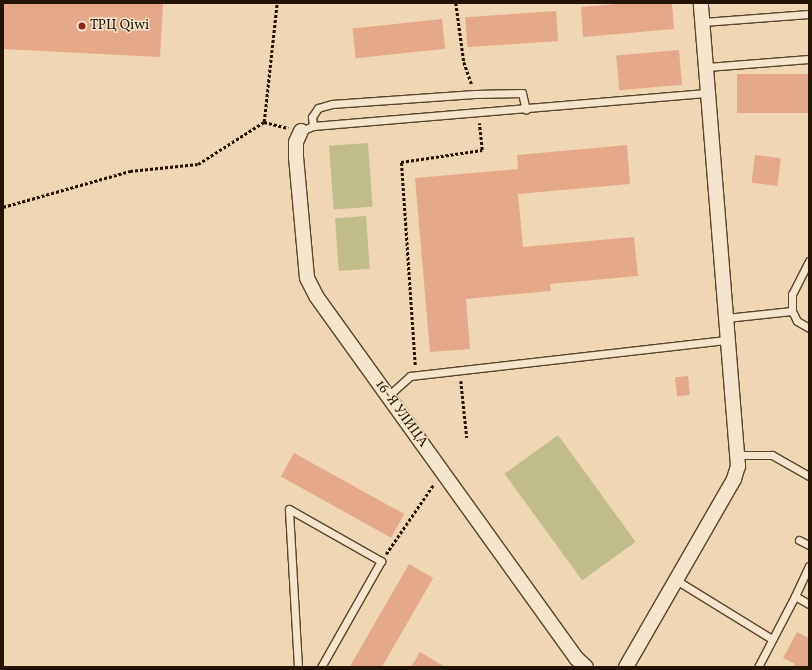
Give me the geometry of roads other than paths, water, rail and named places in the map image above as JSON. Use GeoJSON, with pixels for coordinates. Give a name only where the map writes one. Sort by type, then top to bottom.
{"type":"FeatureCollection","features":[{"type":"Feature","properties":{"kind":"street"},"geometry":{"type":"LineString","coordinates":[[626,667],[734,479],[737,455],[710,93],[701,3]]}},
{"type":"Feature","properties":{"kind":"street","name":"16-Я УЛИЦА"},"geometry":{"type":"LineString","coordinates":[[307,128],[296,142],[296,157],[307,278],[316,296],[576,658],[586,667]]}},
{"type":"Feature","properties":{"kind":"lane"},"geometry":{"type":"LineString","coordinates":[[703,22],[809,14]]}},
{"type":"Feature","properties":{"kind":"lane"},"geometry":{"type":"LineString","coordinates":[[707,67],[809,58]]}},
{"type":"Feature","properties":{"kind":"lane"},"geometry":{"type":"LineString","coordinates":[[526,110],[525,98],[522,93],[475,94],[332,104],[318,108],[307,128],[526,110],[710,93]]}},
{"type":"Feature","properties":{"kind":"lane"},"geometry":{"type":"LineString","coordinates":[[809,261],[792,294],[792,311],[797,321],[809,328]]}},
{"type":"Feature","properties":{"kind":"lane"},"geometry":{"type":"LineString","coordinates":[[726,318],[792,311]]}},
{"type":"Feature","properties":{"kind":"lane"},"geometry":{"type":"LineString","coordinates":[[388,396],[410,376],[728,340]]}},
{"type":"Feature","properties":{"kind":"lane"},"geometry":{"type":"LineString","coordinates":[[737,455],[772,455],[809,476]]}},
{"type":"Feature","properties":{"kind":"lane"},"geometry":{"type":"LineString","coordinates":[[298,667],[289,509],[381,561],[322,667]]}},
{"type":"Feature","properties":{"kind":"lane"},"geometry":{"type":"LineString","coordinates":[[799,540],[809,545]]}},
{"type":"Feature","properties":{"kind":"lane"},"geometry":{"type":"LineString","coordinates":[[758,667],[809,566]]}},
{"type":"Feature","properties":{"kind":"lane"},"geometry":{"type":"LineString","coordinates":[[676,580],[772,638]]}},
{"type":"Feature","properties":{"kind":"lane"},"geometry":{"type":"LineString","coordinates":[[795,596],[809,604]]}},
{"type":"Feature","properties":{"kind":"place","name":"ТРЦ Qiwi"},"geometry":{"type":"Point","coordinates":[82,26]}}]}
